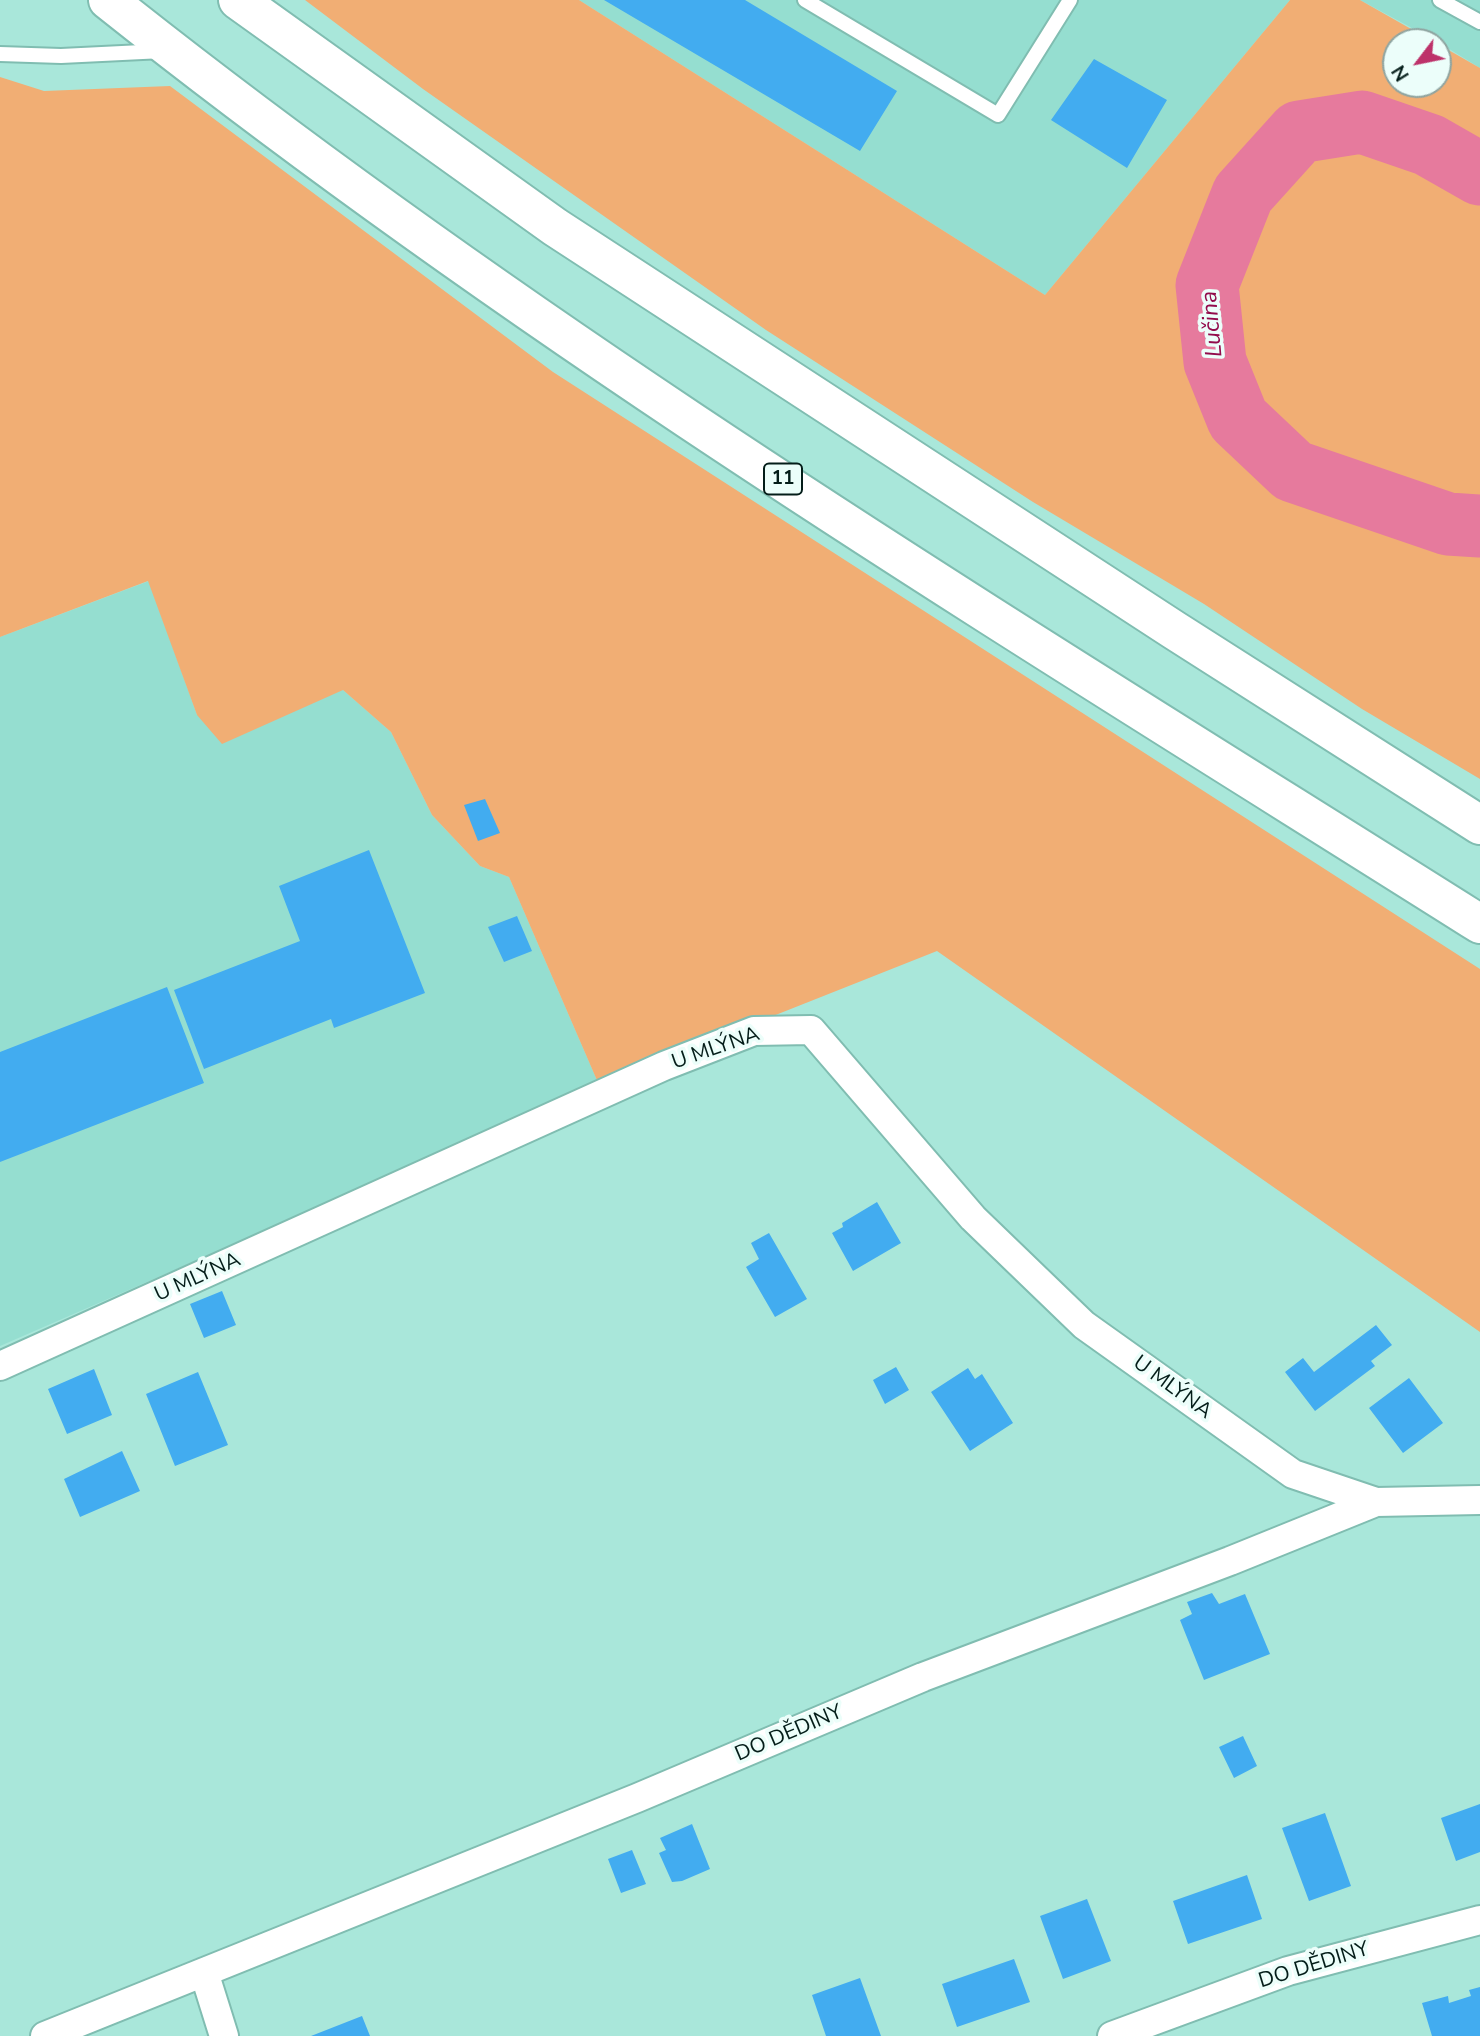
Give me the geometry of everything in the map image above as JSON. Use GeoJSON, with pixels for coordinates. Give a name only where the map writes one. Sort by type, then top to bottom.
{"type":"FeatureCollection","features":[{"type":"Feature","properties":{"kind":"highway","name":"11"},"geometry":{"type":"LineString","coordinates":[[108,0],[332,173],[502,294],[846,520],[1480,924]]}},
{"type":"Feature","properties":{"kind":"highway"},"geometry":{"type":"LineString","coordinates":[[238,0],[555,227],[1174,630],[1480,825]]}},
{"type":"Feature","properties":{"kind":"street","name":"U MLÝNA"},"geometry":{"type":"LineString","coordinates":[[0,1366],[664,1066],[754,1031],[811,1030],[973,1218],[1084,1325],[1293,1474],[1376,1502],[1480,1500]]}},
{"type":"Feature","properties":{"kind":"street","name":"DO DĚDINY"},"geometry":{"type":"LineString","coordinates":[[45,2036],[637,1798],[923,1677],[1230,1561],[1376,1502]]}},
{"type":"Feature","properties":{"kind":"street","name":"DO DĚDINY"},"geometry":{"type":"LineString","coordinates":[[1112,2036],[1289,1972],[1480,1920]]}},
{"type":"Feature","properties":{"kind":"street"},"geometry":{"type":"LineString","coordinates":[[204,1972],[225,2036]]}},
{"type":"Feature","properties":{"kind":"lane"},"geometry":{"type":"LineString","coordinates":[[805,0],[998,115],[1070,0]]}},
{"type":"Feature","properties":{"kind":"lane"},"geometry":{"type":"LineString","coordinates":[[1440,0],[1480,22]]}},
{"type":"Feature","properties":{"kind":"lane"},"geometry":{"type":"LineString","coordinates":[[0,54],[61,56],[171,50]]}},
{"type":"Feature","properties":{"kind":"shaded area"},"geometry":{"type":"Polygon","coordinates":[[[305,0],[579,0],[1045,295],[1290,0],[1360,0],[1409,28],[1382,28],[1382,98],[1452,98],[1452,52],[1480,68],[1480,779],[1362,709],[1204,604],[1033,502],[766,330],[423,89],[305,0]]]}},
{"type":"Feature","properties":{"kind":"shaded area"},"geometry":{"type":"Polygon","coordinates":[[[579,0],[1290,0],[1045,295],[579,0]]]}},
{"type":"Feature","properties":{"kind":"shaded area"},"geometry":{"type":"Polygon","coordinates":[[[1360,0],[1480,0],[1480,68],[1452,51],[1452,28],[1412,28],[1360,0]]]}},
{"type":"Feature","properties":{"kind":"shaded area"},"geometry":{"type":"Polygon","coordinates":[[[0,77],[44,91],[170,86],[553,372],[1480,969],[1480,1332],[937,951],[599,1085],[509,877],[480,866],[432,815],[391,732],[343,690],[222,744],[197,715],[148,581],[0,637],[0,77]]]}},
{"type":"Feature","properties":{"kind":"shaded area"},"geometry":{"type":"Polygon","coordinates":[[[149,581],[197,715],[343,690],[391,732],[432,815],[480,866],[509,877],[599,1085],[0,1346],[0,637],[149,581]]]}},
{"type":"Feature","properties":{"kind":"building"},"geometry":{"type":"Polygon","coordinates":[[[604,0],[745,0],[897,91],[860,151],[604,0]]]}},
{"type":"Feature","properties":{"kind":"building"},"geometry":{"type":"Polygon","coordinates":[[[1094,59],[1167,100],[1127,168],[1051,120],[1094,59]]]}},
{"type":"Feature","properties":{"kind":"building"},"geometry":{"type":"Polygon","coordinates":[[[485,799],[500,833],[478,841],[464,805],[485,799]]]}},
{"type":"Feature","properties":{"kind":"building"},"geometry":{"type":"Polygon","coordinates":[[[369,850],[425,993],[334,1028],[331,1019],[204,1069],[174,990],[300,941],[279,886],[369,850]]]}},
{"type":"Feature","properties":{"kind":"building"},"geometry":{"type":"Polygon","coordinates":[[[517,916],[532,951],[504,962],[488,927],[517,916]]]}},
{"type":"Feature","properties":{"kind":"building"},"geometry":{"type":"Polygon","coordinates":[[[167,987],[204,1083],[0,1162],[0,1052],[167,987]]]}},
{"type":"Feature","properties":{"kind":"building"},"geometry":{"type":"Polygon","coordinates":[[[877,1202],[901,1243],[853,1271],[832,1233],[843,1227],[842,1223],[877,1202]]]}},
{"type":"Feature","properties":{"kind":"building"},"geometry":{"type":"Polygon","coordinates":[[[769,1233],[807,1299],[775,1317],[746,1267],[759,1259],[751,1243],[769,1233]]]}},
{"type":"Feature","properties":{"kind":"building"},"geometry":{"type":"Polygon","coordinates":[[[222,1291],[236,1325],[204,1338],[190,1304],[222,1291]]]}},
{"type":"Feature","properties":{"kind":"building"},"geometry":{"type":"Polygon","coordinates":[[[1376,1325],[1392,1345],[1371,1361],[1375,1366],[1315,1411],[1285,1372],[1303,1358],[1314,1372],[1376,1325]]]}},
{"type":"Feature","properties":{"kind":"building"},"geometry":{"type":"Polygon","coordinates":[[[896,1367],[909,1390],[885,1404],[873,1380],[896,1367]]]}},
{"type":"Feature","properties":{"kind":"building"},"geometry":{"type":"Polygon","coordinates":[[[968,1368],[975,1379],[982,1374],[1013,1423],[970,1451],[931,1392],[968,1368]]]}},
{"type":"Feature","properties":{"kind":"building"},"geometry":{"type":"Polygon","coordinates":[[[94,1369],[112,1415],[67,1434],[48,1389],[94,1369]]]}},
{"type":"Feature","properties":{"kind":"building"},"geometry":{"type":"Polygon","coordinates":[[[198,1372],[228,1445],[175,1466],[146,1394],[198,1372]]]}},
{"type":"Feature","properties":{"kind":"building"},"geometry":{"type":"Polygon","coordinates":[[[1409,1378],[1443,1423],[1403,1453],[1369,1408],[1409,1378]]]}},
{"type":"Feature","properties":{"kind":"building"},"geometry":{"type":"Polygon","coordinates":[[[122,1451],[140,1491],[80,1517],[64,1479],[122,1451]]]}},
{"type":"Feature","properties":{"kind":"building"},"geometry":{"type":"Polygon","coordinates":[[[1212,1593],[1219,1604],[1245,1594],[1270,1654],[1204,1680],[1180,1620],[1192,1614],[1187,1602],[1212,1593]]]}},
{"type":"Feature","properties":{"kind":"building"},"geometry":{"type":"Polygon","coordinates":[[[1243,1736],[1257,1766],[1234,1778],[1219,1747],[1243,1736]]]}},
{"type":"Feature","properties":{"kind":"building"},"geometry":{"type":"Polygon","coordinates":[[[1480,1804],[1480,1852],[1456,1861],[1441,1818],[1480,1804]]]}},
{"type":"Feature","properties":{"kind":"building"},"geometry":{"type":"Polygon","coordinates":[[[1325,1813],[1351,1886],[1309,1901],[1282,1828],[1325,1813]]]}},
{"type":"Feature","properties":{"kind":"building"},"geometry":{"type":"Polygon","coordinates":[[[692,1824],[710,1869],[682,1881],[672,1882],[659,1853],[666,1850],[660,1838],[692,1824]]]}},
{"type":"Feature","properties":{"kind":"building"},"geometry":{"type":"Polygon","coordinates":[[[632,1850],[646,1884],[621,1893],[608,1859],[632,1850]]]}},
{"type":"Feature","properties":{"kind":"building"},"geometry":{"type":"Polygon","coordinates":[[[1247,1875],[1262,1919],[1188,1944],[1173,1901],[1247,1875]]]}},
{"type":"Feature","properties":{"kind":"building"},"geometry":{"type":"Polygon","coordinates":[[[1087,1899],[1111,1961],[1063,1979],[1040,1916],[1087,1899]]]}},
{"type":"Feature","properties":{"kind":"building"},"geometry":{"type":"Polygon","coordinates":[[[1014,1959],[1030,2002],[957,2027],[942,1984],[1014,1959]]]}},
{"type":"Feature","properties":{"kind":"building"},"geometry":{"type":"Polygon","coordinates":[[[860,1978],[881,2036],[826,2036],[812,1995],[860,1978]]]}},
{"type":"Feature","properties":{"kind":"building"},"geometry":{"type":"Polygon","coordinates":[[[1480,1987],[1480,2036],[1432,2036],[1422,2003],[1448,1996],[1449,2003],[1471,1996],[1469,1990],[1480,1987]]]}},
{"type":"Feature","properties":{"kind":"building"},"geometry":{"type":"Polygon","coordinates":[[[362,2016],[370,2036],[311,2036],[362,2016]]]}},
{"type":"Feature","properties":{"kind":"waterway","name":"Lučina"},"geometry":{"type":"LineString","coordinates":[[1480,174],[1429,145],[1362,122],[1299,132],[1243,194],[1207,285],[1215,362],[1238,419],[1293,471],[1448,524],[1480,526]]}}]}
